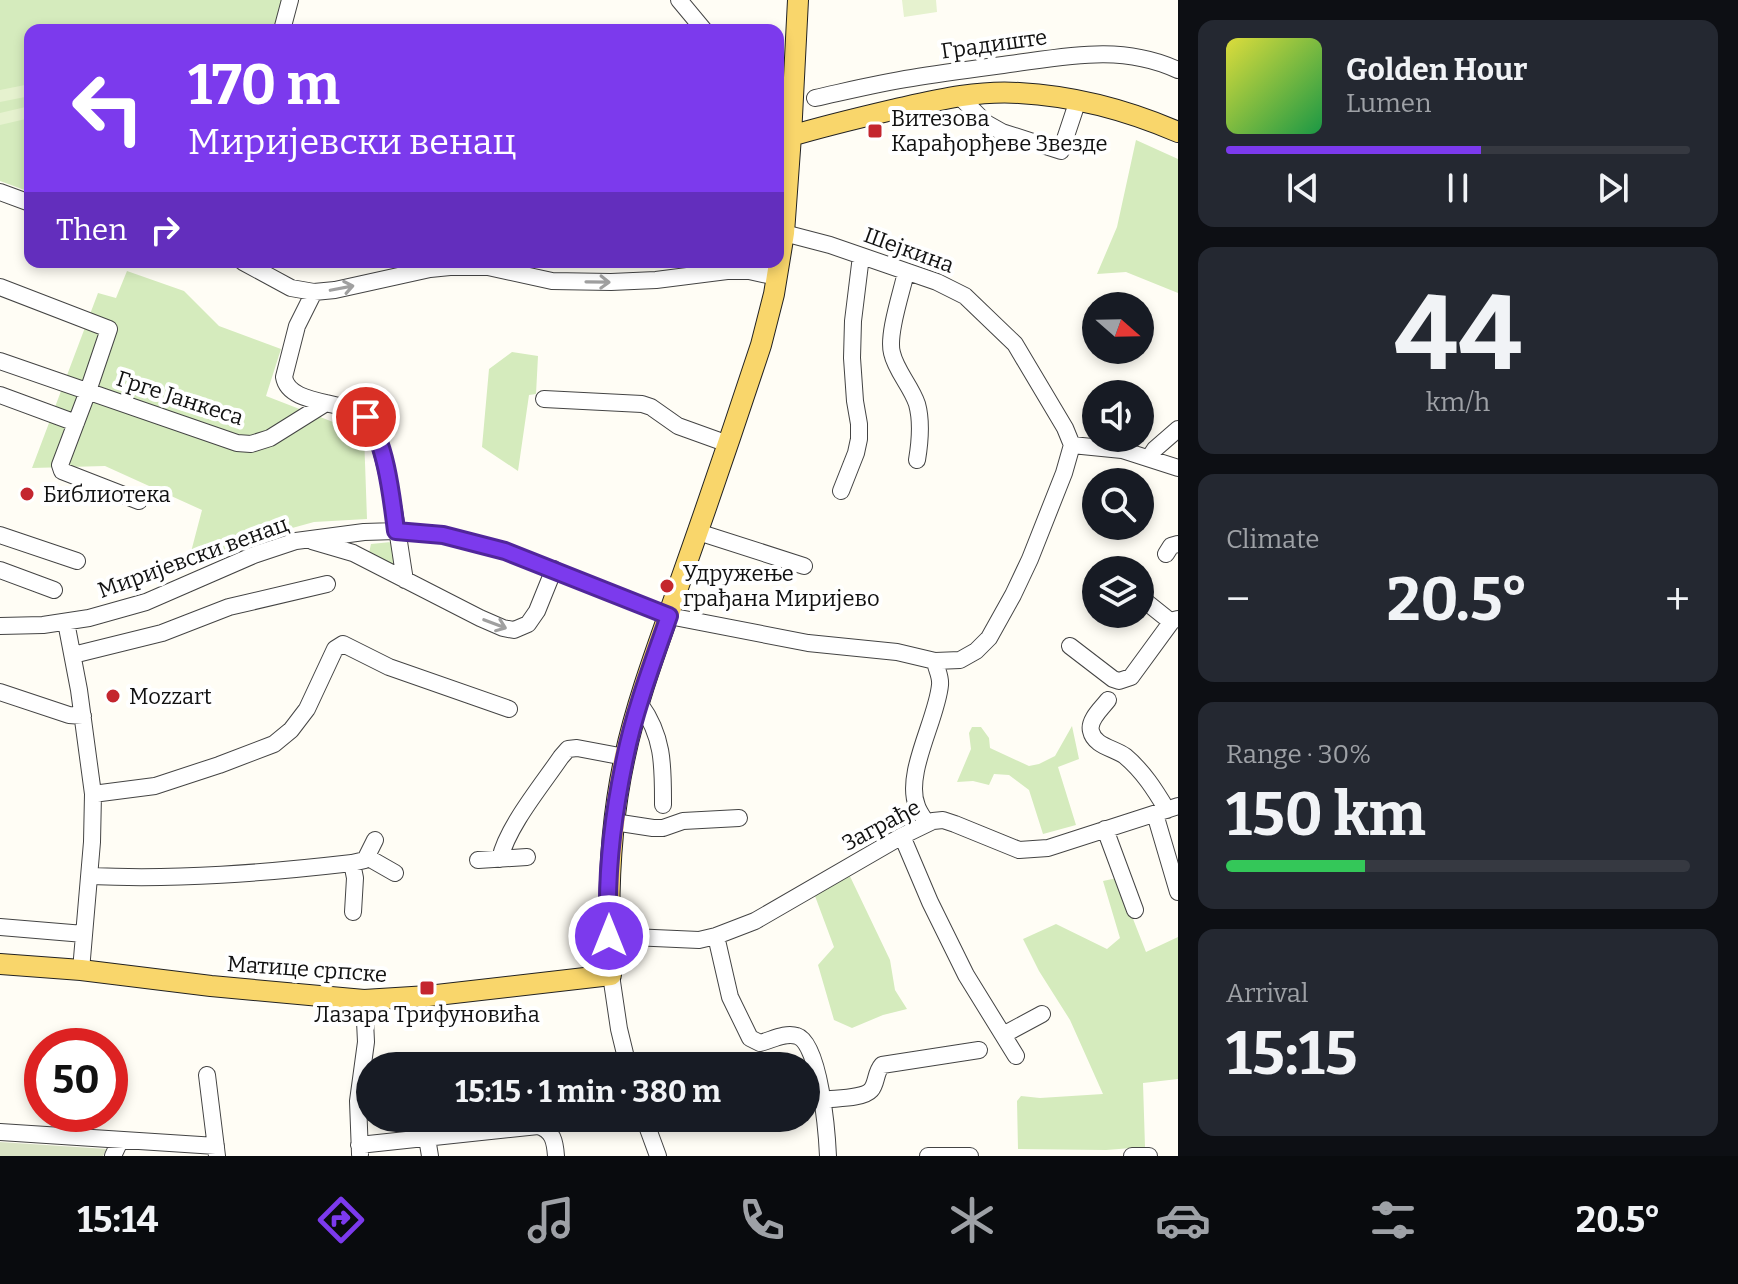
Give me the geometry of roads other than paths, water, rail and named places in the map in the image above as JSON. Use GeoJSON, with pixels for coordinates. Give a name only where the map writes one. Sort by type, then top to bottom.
{"type":"FeatureCollection","features":[{"type":"Feature","properties":{"kind":"main road"},"geometry":{"type":"LineString","coordinates":[[784,165],[798,0]]}},
{"type":"Feature","properties":{"kind":"main road"},"geometry":{"type":"LineString","coordinates":[[785,138],[920,104],[988,93],[1078,100],[1112,107],[1178,132]]}},
{"type":"Feature","properties":{"kind":"main road"},"geometry":{"type":"LineString","coordinates":[[611,975],[609,873],[625,757],[769,319],[778,268]]}},
{"type":"Feature","properties":{"kind":"main road","name":"Матице српске"},"geometry":{"type":"LineString","coordinates":[[0,964],[364,1000],[428,996],[611,975]]}},
{"type":"Feature","properties":{"kind":"street"},"geometry":{"type":"LineString","coordinates":[[284,24],[290,0]]}},
{"type":"Feature","properties":{"kind":"street"},"geometry":{"type":"LineString","coordinates":[[679,0],[699,24]]}},
{"type":"Feature","properties":{"kind":"street","name":"Градиште"},"geometry":{"type":"LineString","coordinates":[[815,98],[913,77],[1068,55],[1138,57],[1178,70]]}},
{"type":"Feature","properties":{"kind":"street"},"geometry":{"type":"LineString","coordinates":[[960,97],[986,123],[1002,132],[1061,151],[1078,100]]}},
{"type":"Feature","properties":{"kind":"street"},"geometry":{"type":"LineString","coordinates":[[0,192],[24,201]]}},
{"type":"Feature","properties":{"kind":"street","name":"Шејкина"},"geometry":{"type":"LineString","coordinates":[[784,220],[861,256],[965,296],[1015,344],[1072,445]]}},
{"type":"Feature","properties":{"kind":"street"},"geometry":{"type":"LineString","coordinates":[[841,491],[859,439],[852,358],[861,256]]}},
{"type":"Feature","properties":{"kind":"street"},"geometry":{"type":"LineString","coordinates":[[254,268],[291,288],[314,292],[440,268]]}},
{"type":"Feature","properties":{"kind":"street"},"geometry":{"type":"LineString","coordinates":[[493,268],[552,281],[656,280],[727,271],[749,271],[777,277]]}},
{"type":"Feature","properties":{"kind":"street"},"geometry":{"type":"LineString","coordinates":[[906,272],[891,347],[897,367],[917,404],[921,439],[917,460]]}},
{"type":"Feature","properties":{"kind":"street","name":"Грге Јанкеса"},"geometry":{"type":"LineString","coordinates":[[0,287],[109,329],[88,391]]}},
{"type":"Feature","properties":{"kind":"street"},"geometry":{"type":"LineString","coordinates":[[314,292],[297,326],[284,377],[288,388],[297,395],[360,414],[370,422],[379,442],[388,479],[405,580]]}},
{"type":"Feature","properties":{"kind":"street","name":"Грге Јанкеса"},"geometry":{"type":"LineString","coordinates":[[0,361],[237,443],[251,444],[270,438],[326,403]]}},
{"type":"Feature","properties":{"kind":"street"},"geometry":{"type":"LineString","coordinates":[[88,391],[60,465],[62,471],[139,501]]}},
{"type":"Feature","properties":{"kind":"street"},"geometry":{"type":"LineString","coordinates":[[0,395],[76,423]]}},
{"type":"Feature","properties":{"kind":"street"},"geometry":{"type":"LineString","coordinates":[[544,399],[642,404],[678,426],[728,444]]}},
{"type":"Feature","properties":{"kind":"street"},"geometry":{"type":"LineString","coordinates":[[1149,458],[1178,429]]}},
{"type":"Feature","properties":{"kind":"street"},"geometry":{"type":"LineString","coordinates":[[926,822],[917,806],[914,784],[939,695],[941,681],[935,661],[960,660],[968,656],[983,645],[995,630],[1027,567],[1072,445],[1122,450],[1178,468]]}},
{"type":"Feature","properties":{"kind":"street","name":"Миријевски венац"},"geometry":{"type":"LineString","coordinates":[[0,626],[66,622],[146,602],[285,544],[364,532],[396,531],[443,535],[478,543],[554,569],[669,616],[795,641],[897,652],[935,661]]}},
{"type":"Feature","properties":{"kind":"street"},"geometry":{"type":"LineString","coordinates":[[698,532],[804,566]]}},
{"type":"Feature","properties":{"kind":"street","name":"Миријевски венац"},"geometry":{"type":"LineString","coordinates":[[0,535],[77,561]]}},
{"type":"Feature","properties":{"kind":"street","name":"Миријевски венац"},"geometry":{"type":"LineString","coordinates":[[307,539],[353,553],[449,603],[514,630],[528,624],[537,611],[554,569]]}},
{"type":"Feature","properties":{"kind":"street"},"geometry":{"type":"LineString","coordinates":[[0,570],[54,590]]}},
{"type":"Feature","properties":{"kind":"street"},"geometry":{"type":"LineString","coordinates":[[73,655],[162,633],[229,607],[327,584]]}},
{"type":"Feature","properties":{"kind":"street"},"geometry":{"type":"LineString","coordinates":[[1070,646],[1113,679],[1119,681],[1131,677],[1175,620],[1154,606]]}},
{"type":"Feature","properties":{"kind":"street"},"geometry":{"type":"LineString","coordinates":[[66,622],[93,794],[90,876],[81,970]]}},
{"type":"Feature","properties":{"kind":"street"},"geometry":{"type":"LineString","coordinates":[[93,794],[155,786],[274,744],[291,730],[307,709],[335,649],[341,645],[346,644],[389,667],[509,709]]}},
{"type":"Feature","properties":{"kind":"street"},"geometry":{"type":"LineString","coordinates":[[0,692],[69,715],[83,716]]}},
{"type":"Feature","properties":{"kind":"street"},"geometry":{"type":"LineString","coordinates":[[1108,700],[1091,722],[1093,737],[1123,755],[1144,774],[1166,810],[1178,892]]}},
{"type":"Feature","properties":{"kind":"street"},"geometry":{"type":"LineString","coordinates":[[640,704],[660,743],[663,805]]}},
{"type":"Feature","properties":{"kind":"street"},"geometry":{"type":"LineString","coordinates":[[500,859],[504,843],[520,817],[568,749],[625,757]]}},
{"type":"Feature","properties":{"kind":"street","name":"Заграђе"},"geometry":{"type":"LineString","coordinates":[[609,936],[699,940],[716,936],[755,921],[926,822],[943,820],[1025,851],[1048,848],[1166,810]]}},
{"type":"Feature","properties":{"kind":"street"},"geometry":{"type":"LineString","coordinates":[[614,822],[663,828],[683,821],[739,818]]}},
{"type":"Feature","properties":{"kind":"street"},"geometry":{"type":"LineString","coordinates":[[1105,829],[1135,910]]}},
{"type":"Feature","properties":{"kind":"street"},"geometry":{"type":"LineString","coordinates":[[902,836],[966,975],[1016,1056]]}},
{"type":"Feature","properties":{"kind":"street"},"geometry":{"type":"LineString","coordinates":[[353,912],[355,878],[360,860],[375,840]]}},
{"type":"Feature","properties":{"kind":"street"},"geometry":{"type":"LineString","coordinates":[[478,860],[527,857]]}},
{"type":"Feature","properties":{"kind":"street"},"geometry":{"type":"LineString","coordinates":[[90,876],[205,876],[360,860],[395,873]]}},
{"type":"Feature","properties":{"kind":"street"},"geometry":{"type":"LineString","coordinates":[[0,927],[84,934]]}},
{"type":"Feature","properties":{"kind":"street"},"geometry":{"type":"LineString","coordinates":[[716,936],[730,997],[750,1038],[760,1043],[786,1035],[796,1036],[808,1044],[823,1100],[828,1156]]}},
{"type":"Feature","properties":{"kind":"street"},"geometry":{"type":"LineString","coordinates":[[611,975],[625,1052]]}},
{"type":"Feature","properties":{"kind":"street"},"geometry":{"type":"LineString","coordinates":[[364,1000],[366,1042],[359,1091],[360,1151],[427,1138],[538,1126],[552,1134],[556,1156]]}},
{"type":"Feature","properties":{"kind":"street"},"geometry":{"type":"LineString","coordinates":[[1003,1035],[1042,1014]]}},
{"type":"Feature","properties":{"kind":"street"},"geometry":{"type":"LineString","coordinates":[[823,1100],[868,1093],[882,1065],[979,1050]]}},
{"type":"Feature","properties":{"kind":"street"},"geometry":{"type":"LineString","coordinates":[[0,1132],[117,1148],[216,1151],[207,1075]]}},
{"type":"Feature","properties":{"kind":"street"},"geometry":{"type":"LineString","coordinates":[[649,1132],[658,1156]]}},
{"type":"Feature","properties":{"kind":"street"},"geometry":{"type":"LineString","coordinates":[[427,1138],[430,1156]]}},
{"type":"Feature","properties":{"kind":"street"},"geometry":{"type":"LineString","coordinates":[[928,1156],[970,1156]]}},
{"type":"Feature","properties":{"kind":"street"},"geometry":{"type":"LineString","coordinates":[[1132,1156],[1149,1156]]}},
{"type":"Feature","properties":{"kind":"place","name":"Витезова Карађорђеве Звезде"},"geometry":{"type":"Point","coordinates":[875,131]}},
{"type":"Feature","properties":{"kind":"place","name":"Библиотека"},"geometry":{"type":"Point","coordinates":[27,494]}},
{"type":"Feature","properties":{"kind":"place","name":"Удружење грађана Миријево"},"geometry":{"type":"Point","coordinates":[667,586]}},
{"type":"Feature","properties":{"kind":"place","name":"Mozzart"},"geometry":{"type":"Point","coordinates":[113,696]}},
{"type":"Feature","properties":{"kind":"place","name":"Лазара Трифуновића"},"geometry":{"type":"Point","coordinates":[427,988]}}]}
